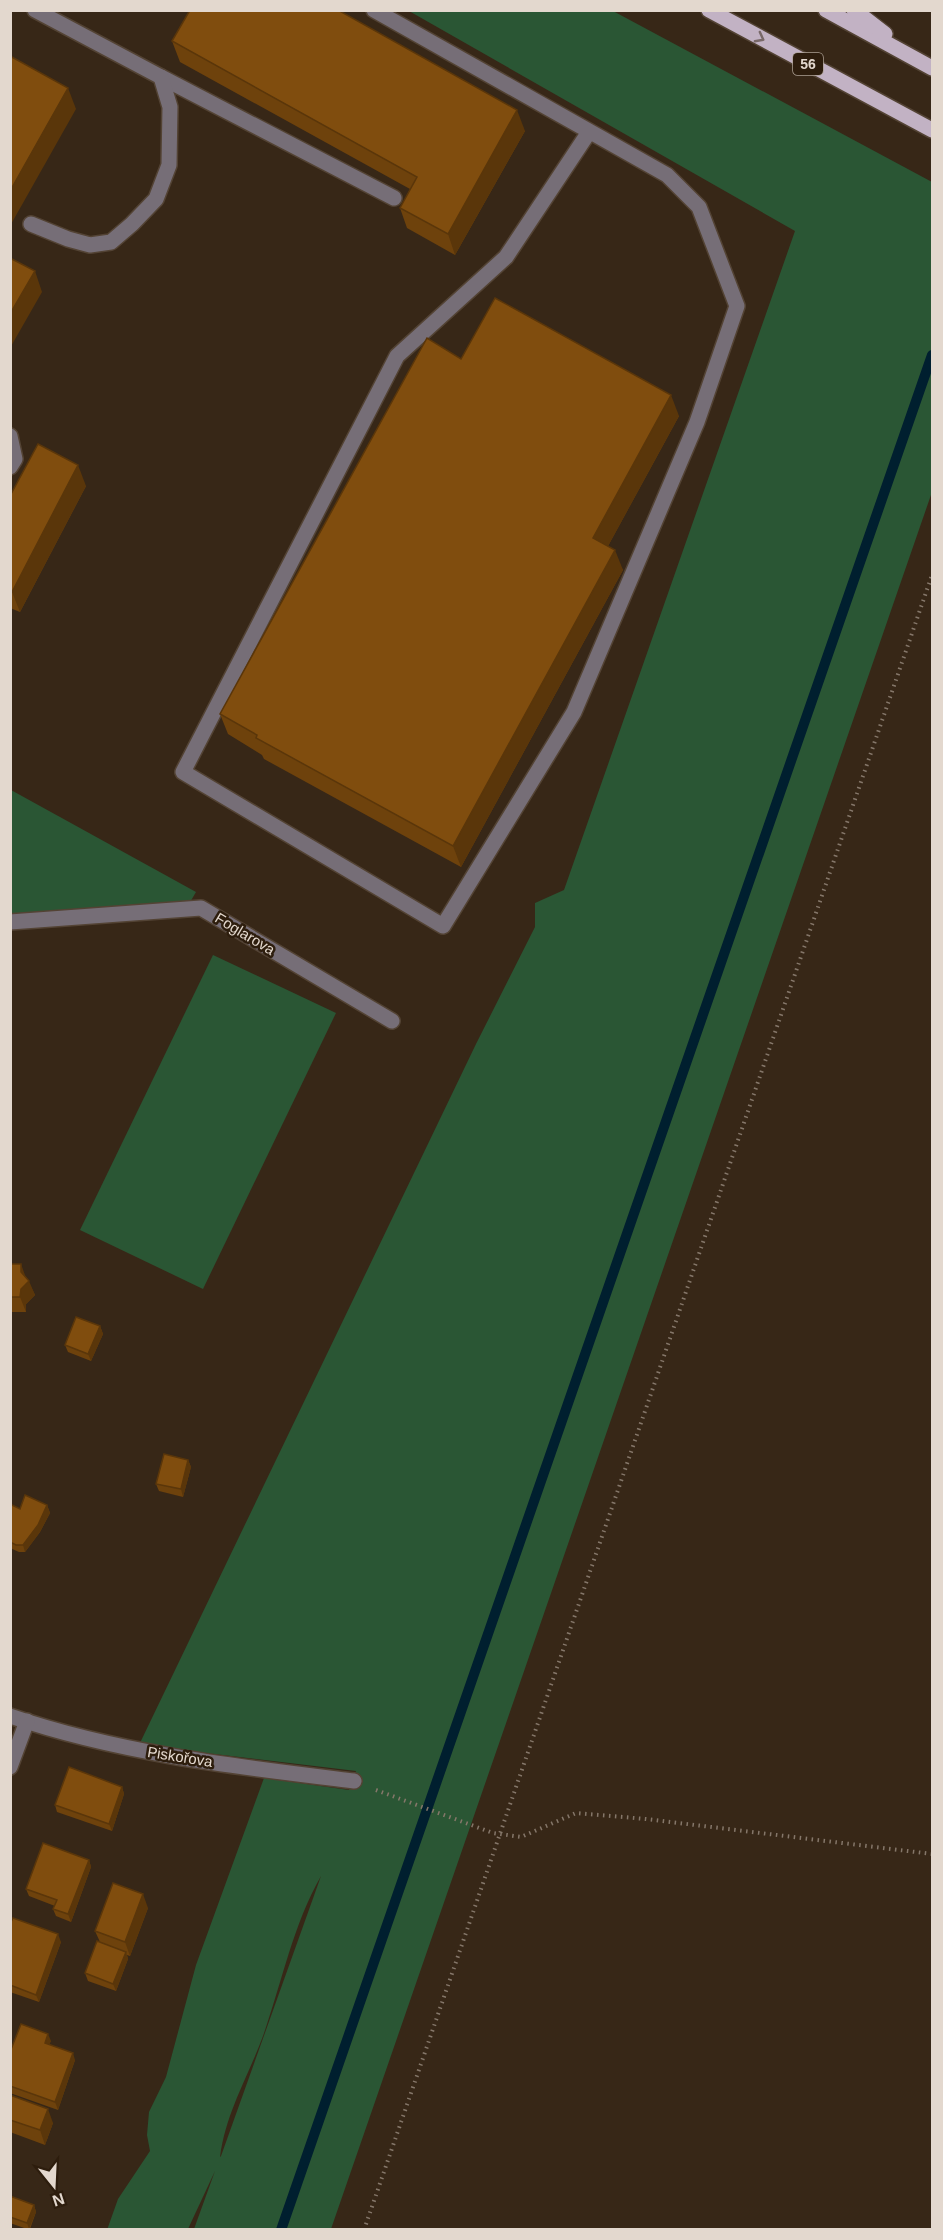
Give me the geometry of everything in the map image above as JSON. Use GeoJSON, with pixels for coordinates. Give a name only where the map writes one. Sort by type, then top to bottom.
{"type":"FeatureCollection","features":[{"type":"Feature","properties":{"kind":"main road","name":"56"},"geometry":{"type":"LineString","coordinates":[[709,10],[933,130]]}},
{"type":"Feature","properties":{"kind":"main road"},"geometry":{"type":"LineString","coordinates":[[826,10],[929,66]]}},
{"type":"Feature","properties":{"kind":"main road"},"geometry":{"type":"LineString","coordinates":[[854,10],[929,66]]}},
{"type":"Feature","properties":{"kind":"street"},"geometry":{"type":"LineString","coordinates":[[36,10],[394,198]]}},
{"type":"Feature","properties":{"kind":"street"},"geometry":{"type":"LineString","coordinates":[[374,10],[667,176],[699,207],[737,306],[697,422],[574,712],[444,926],[183,772],[398,356],[506,257],[589,132]]}},
{"type":"Feature","properties":{"kind":"street"},"geometry":{"type":"LineString","coordinates":[[31,224],[90,245],[111,242],[156,199],[169,165],[171,107],[161,77]]}},
{"type":"Feature","properties":{"kind":"street"},"geometry":{"type":"LineString","coordinates":[[10,436],[15,459],[10,467]]}},
{"type":"Feature","properties":{"kind":"street","name":"Foglarova"},"geometry":{"type":"LineString","coordinates":[[10,922],[201,908],[392,1021]]}},
{"type":"Feature","properties":{"kind":"street","name":"Piskořova"},"geometry":{"type":"LineString","coordinates":[[10,1716],[140,1751],[354,1781]]}},
{"type":"Feature","properties":{"kind":"street"},"geometry":{"type":"LineString","coordinates":[[10,1767],[27,1721]]}},
{"type":"Feature","properties":{"kind":"path"},"geometry":{"type":"LineString","coordinates":[[364,2229],[933,575]]}},
{"type":"Feature","properties":{"kind":"path"},"geometry":{"type":"LineString","coordinates":[[354,1781],[493,1833],[521,1838],[576,1813],[658,1820],[933,1854]]}},
{"type":"Feature","properties":{"kind":"green space"},"geometry":{"type":"Polygon","coordinates":[[[409,11],[613,11],[932,182],[932,492],[331,2229],[194,2229],[215,2171],[188,2229],[107,2230],[118,2199],[150,2151],[147,2135],[149,2112],[166,2077],[196,1965],[264,1778],[349,1790],[356,1771],[139,1745],[476,1044],[535,927],[535,903],[564,890],[795,231],[409,11]],[[321,1876],[303,1914],[263,2036],[232,2110],[221,2156],[321,1876]]]}},
{"type":"Feature","properties":{"kind":"green space"},"geometry":{"type":"Polygon","coordinates":[[[11,790],[196,892],[189,904],[11,916],[11,790]]]}},
{"type":"Feature","properties":{"kind":"green space"},"geometry":{"type":"Polygon","coordinates":[[[213,955],[336,1013],[203,1289],[80,1230],[213,955]]]}},
{"type":"Feature","properties":{"kind":"building"},"geometry":{"type":"Polygon","coordinates":[[[190,10],[338,10],[517,110],[448,234],[400,208],[417,177],[172,41],[190,10]]]}},
{"type":"Feature","properties":{"kind":"building"},"geometry":{"type":"Polygon","coordinates":[[[10,56],[68,88],[10,191],[10,56]]]}},
{"type":"Feature","properties":{"kind":"building"},"geometry":{"type":"Polygon","coordinates":[[[10,258],[35,271],[10,314],[10,258]]]}},
{"type":"Feature","properties":{"kind":"building"},"geometry":{"type":"Polygon","coordinates":[[[495,298],[671,395],[593,538],[615,550],[453,846],[256,738],[257,735],[220,714],[427,338],[461,359],[495,298]]]}},
{"type":"Feature","properties":{"kind":"building"},"geometry":{"type":"Polygon","coordinates":[[[38,444],[78,465],[12,592],[10,591],[10,496],[38,444]]]}},
{"type":"Feature","properties":{"kind":"building"},"geometry":{"type":"Polygon","coordinates":[[[10,1264],[21,1264],[21,1272],[29,1281],[21,1289],[20,1297],[10,1297],[10,1264]]]}},
{"type":"Feature","properties":{"kind":"building"},"geometry":{"type":"Polygon","coordinates":[[[76,1317],[100,1326],[88,1354],[65,1345],[76,1317]]]}},
{"type":"Feature","properties":{"kind":"building"},"geometry":{"type":"Polygon","coordinates":[[[164,1454],[188,1460],[181,1489],[156,1484],[164,1454]]]}},
{"type":"Feature","properties":{"kind":"building"},"geometry":{"type":"Polygon","coordinates":[[[25,1495],[47,1505],[38,1525],[23,1545],[16,1545],[10,1542],[10,1507],[12,1505],[20,1509],[25,1495]]]}},
{"type":"Feature","properties":{"kind":"building"},"geometry":{"type":"Polygon","coordinates":[[[69,1767],[122,1787],[109,1824],[55,1805],[69,1767]]]}},
{"type":"Feature","properties":{"kind":"building"},"geometry":{"type":"Polygon","coordinates":[[[43,1843],[89,1860],[68,1914],[53,1909],[57,1900],[26,1889],[43,1843]]]}},
{"type":"Feature","properties":{"kind":"building"},"geometry":{"type":"Polygon","coordinates":[[[113,1883],[143,1894],[125,1942],[95,1931],[113,1883]]]}},
{"type":"Feature","properties":{"kind":"building"},"geometry":{"type":"Polygon","coordinates":[[[13,1918],[58,1934],[36,1995],[10,1985],[10,1924],[13,1918]]]}},
{"type":"Feature","properties":{"kind":"building"},"geometry":{"type":"Polygon","coordinates":[[[97,1941],[126,1952],[113,1984],[85,1973],[97,1941]]]}},
{"type":"Feature","properties":{"kind":"building"},"geometry":{"type":"Polygon","coordinates":[[[21,2024],[48,2034],[45,2043],[73,2053],[55,2102],[10,2086],[10,2052],[21,2024]]]}},
{"type":"Feature","properties":{"kind":"building"},"geometry":{"type":"Polygon","coordinates":[[[10,2095],[48,2109],[40,2130],[10,2120],[10,2095]]]}},
{"type":"Feature","properties":{"kind":"building"},"geometry":{"type":"Polygon","coordinates":[[[10,2196],[34,2205],[27,2223],[10,2217],[10,2196]]]}},
{"type":"Feature","properties":{"kind":"waterway"},"geometry":{"type":"LineString","coordinates":[[281,2230],[932,355]]}}]}
